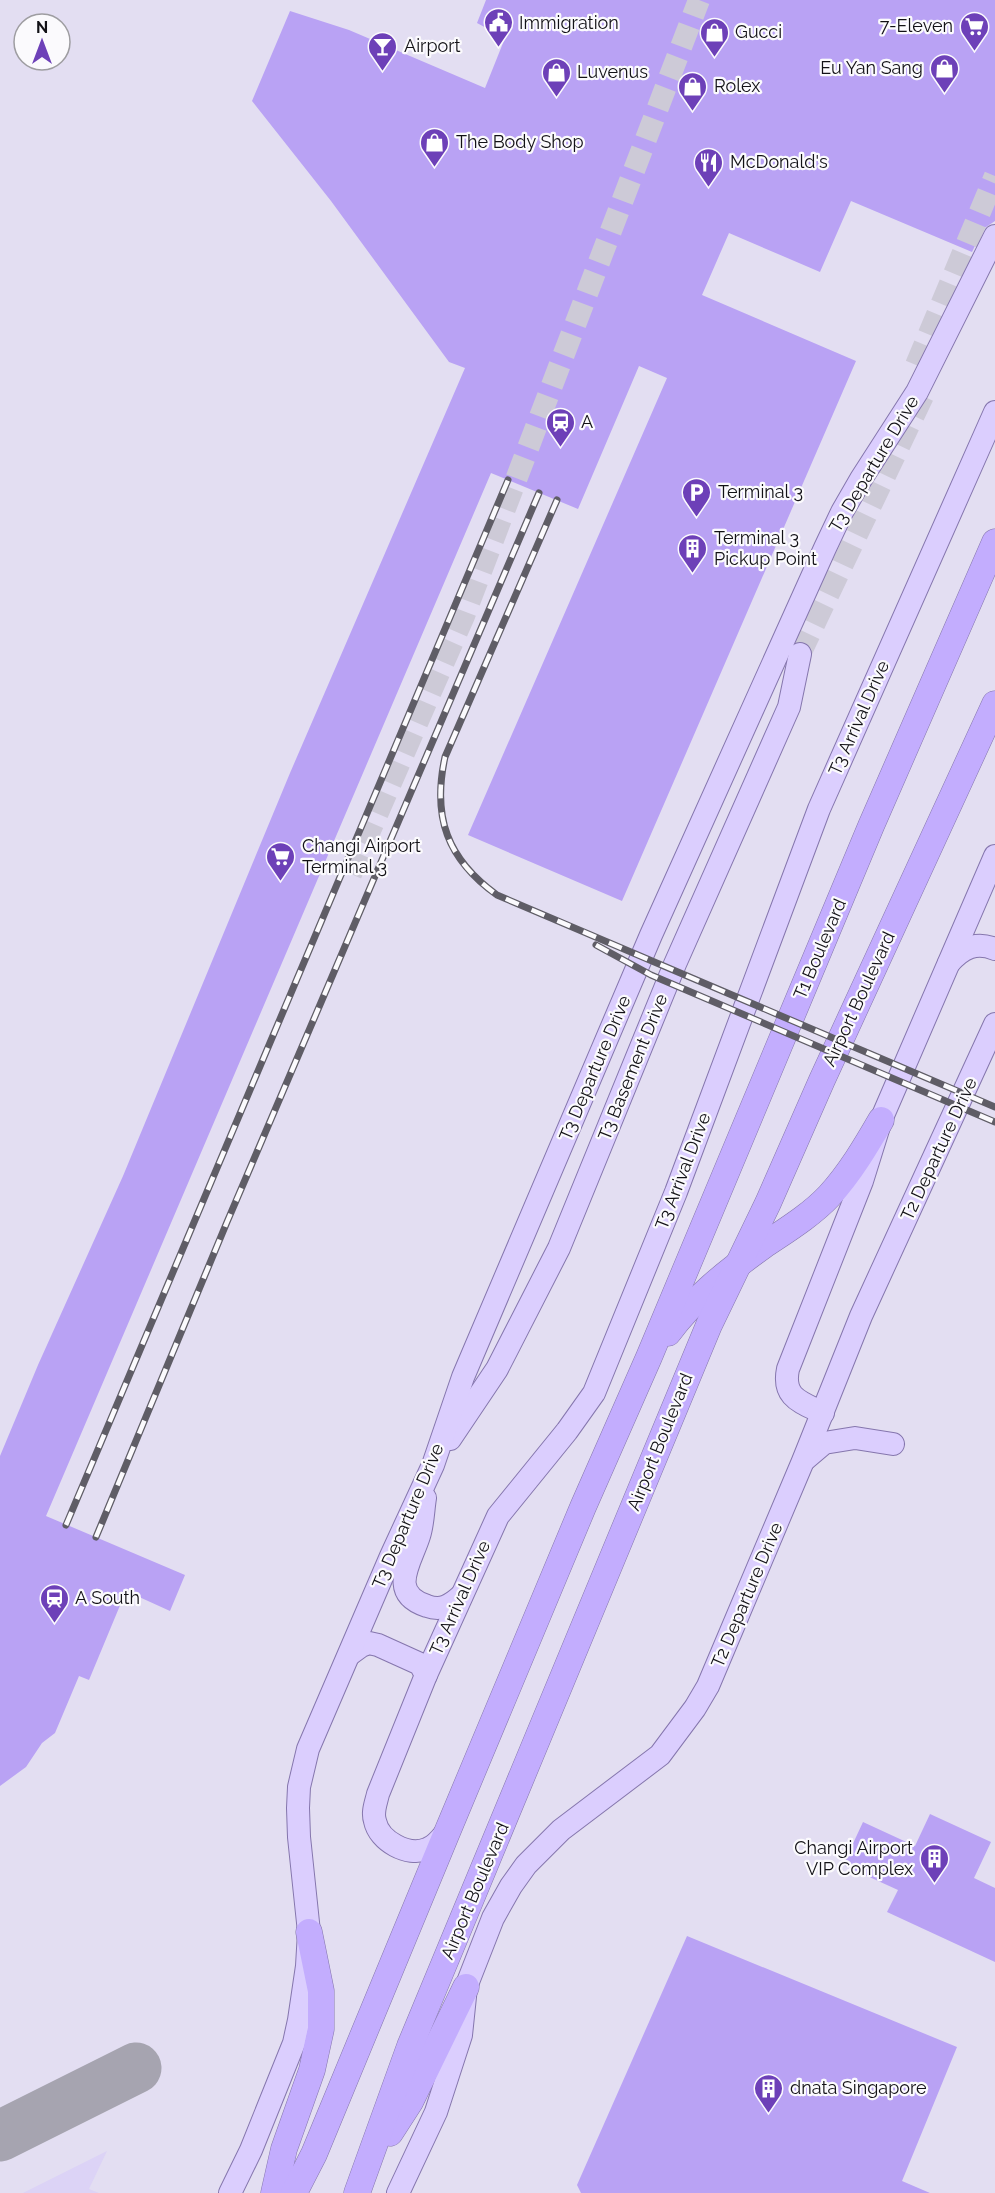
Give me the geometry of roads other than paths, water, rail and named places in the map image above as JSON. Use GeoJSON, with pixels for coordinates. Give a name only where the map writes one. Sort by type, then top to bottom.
{"type":"FeatureCollection","features":[{"type":"Feature","properties":{"kind":"highway","name":"T1 Boulevard"},"geometry":{"type":"LineString","coordinates":[[649,1357],[871,826],[995,542]]}},
{"type":"Feature","properties":{"kind":"highway","name":"Airport Boulevard"},"geometry":{"type":"LineString","coordinates":[[361,2182],[410,2046],[709,1325],[768,1203],[826,1070],[995,704]]}},
{"type":"Feature","properties":{"kind":"highway"},"geometry":{"type":"LineString","coordinates":[[294,2193],[314,2154],[583,1508],[649,1357],[697,1298],[747,1257],[796,1223],[828,1197],[861,1155],[881,1120]]}},
{"type":"Feature","properties":{"kind":"highway"},"geometry":{"type":"LineString","coordinates":[[274,2193],[284,2149],[312,2070],[321,2029],[321,1991],[309,1932]]}},
{"type":"Feature","properties":{"kind":"highway"},"geometry":{"type":"LineString","coordinates":[[361,2182],[410,2102],[466,1987]]}},
{"type":"Feature","properties":{"kind":"main road","name":"T3 Departure Drive"},"geometry":{"type":"LineString","coordinates":[[309,1932],[299,1837],[299,1787],[308,1749],[430,1471],[463,1377],[651,935],[842,512],[917,392],[995,236]]}},
{"type":"Feature","properties":{"kind":"main road","name":"T3 Arrival Drive"},"geometry":{"type":"LineString","coordinates":[[448,1830],[434,1846],[418,1852],[409,1851],[389,1842],[382,1836],[375,1823],[374,1809],[378,1794],[460,1596],[498,1516],[567,1431],[594,1393],[676,1192],[819,809],[995,412]]}},
{"type":"Feature","properties":{"kind":"main road","name":"T3 Basement Drive"},"geometry":{"type":"LineString","coordinates":[[430,1471],[497,1368],[559,1248],[675,964],[789,707],[800,654]]}},
{"type":"Feature","properties":{"kind":"main road"},"geometry":{"type":"LineString","coordinates":[[823,1413],[804,1404],[790,1393],[787,1386],[788,1369],[862,1181],[881,1120],[995,856]]}},
{"type":"Feature","properties":{"kind":"main road"},"geometry":{"type":"LineString","coordinates":[[948,964],[958,952],[968,947],[978,945],[995,949]]}},
{"type":"Feature","properties":{"kind":"main road","name":"T2 Departure Drive"},"geometry":{"type":"LineString","coordinates":[[398,2193],[436,2112],[461,2035],[466,1987],[493,1918],[526,1865],[561,1830],[660,1755],[695,1708],[717,1667],[861,1316],[995,1024]]}},
{"type":"Feature","properties":{"kind":"main road"},"geometry":{"type":"LineString","coordinates":[[803,1461],[824,1443],[855,1438],[892,1444]]}},
{"type":"Feature","properties":{"kind":"main road"},"geometry":{"type":"LineString","coordinates":[[430,1471],[420,1533],[405,1573],[404,1582],[412,1599],[430,1608],[439,1609],[448,1606],[460,1596]]}},
{"type":"Feature","properties":{"kind":"main road"},"geometry":{"type":"LineString","coordinates":[[350,1654],[369,1643],[378,1645],[420,1664],[426,1676]]}},
{"type":"Feature","properties":{"kind":"main road"},"geometry":{"type":"LineString","coordinates":[[230,2193],[251,2150],[294,2043],[307,1966],[309,1932]]}},
{"type":"Feature","properties":{"kind":"tunnel"},"geometry":{"type":"LineString","coordinates":[[351,874],[464,616],[699,0]]}},
{"type":"Feature","properties":{"kind":"tunnel"},"geometry":{"type":"LineString","coordinates":[[916,365],[995,176]]}},
{"type":"Feature","properties":{"kind":"tunnel"},"geometry":{"type":"LineString","coordinates":[[800,654],[923,396]]}},
{"type":"Feature","properties":{"kind":"railway"},"geometry":{"type":"LineString","coordinates":[[66,1525],[508,480]]}},
{"type":"Feature","properties":{"kind":"railway"},"geometry":{"type":"LineString","coordinates":[[96,1537],[227,1222],[539,493]]}},
{"type":"Feature","properties":{"kind":"railway"},"geometry":{"type":"LineString","coordinates":[[557,500],[445,757],[441,779],[443,818],[447,835],[466,867],[497,895],[995,1107]]}},
{"type":"Feature","properties":{"kind":"railway"},"geometry":{"type":"LineString","coordinates":[[596,945],[651,975],[995,1122]]}},
{"type":"Feature","properties":{"kind":"place","name":"Immigration"},"geometry":{"type":"Point","coordinates":[498,48]}},
{"type":"Feature","properties":{"kind":"place","name":"7-Eleven"},"geometry":{"type":"Point","coordinates":[974,52]}},
{"type":"Feature","properties":{"kind":"place","name":"Gucci"},"geometry":{"type":"Point","coordinates":[714,58]}},
{"type":"Feature","properties":{"kind":"place","name":"Airport"},"geometry":{"type":"Point","coordinates":[383,72]}},
{"type":"Feature","properties":{"kind":"place","name":"Eu Yan Sang"},"geometry":{"type":"Point","coordinates":[944,94]}},
{"type":"Feature","properties":{"kind":"place","name":"Luvenus"},"geometry":{"type":"Point","coordinates":[556,98]}},
{"type":"Feature","properties":{"kind":"place","name":"Rolex"},"geometry":{"type":"Point","coordinates":[693,112]}},
{"type":"Feature","properties":{"kind":"place","name":"The Body Shop"},"geometry":{"type":"Point","coordinates":[435,168]}},
{"type":"Feature","properties":{"kind":"place","name":"McDonald's"},"geometry":{"type":"Point","coordinates":[709,188]}},
{"type":"Feature","properties":{"kind":"place","name":"A"},"geometry":{"type":"Point","coordinates":[560,448]}},
{"type":"Feature","properties":{"kind":"place","name":"Terminal 3"},"geometry":{"type":"Point","coordinates":[697,518]}},
{"type":"Feature","properties":{"kind":"place","name":"Terminal 3 Pickup Point"},"geometry":{"type":"Point","coordinates":[693,574]}},
{"type":"Feature","properties":{"kind":"place","name":"Changi Airport Terminal 3"},"geometry":{"type":"Point","coordinates":[281,882]}},
{"type":"Feature","properties":{"kind":"place","name":"A South"},"geometry":{"type":"Point","coordinates":[54,1624]}},
{"type":"Feature","properties":{"kind":"place","name":"Changi Airport VIP Complex"},"geometry":{"type":"Point","coordinates":[934,1884]}},
{"type":"Feature","properties":{"kind":"place","name":"dnata Singapore"},"geometry":{"type":"Point","coordinates":[769,2114]}}]}
